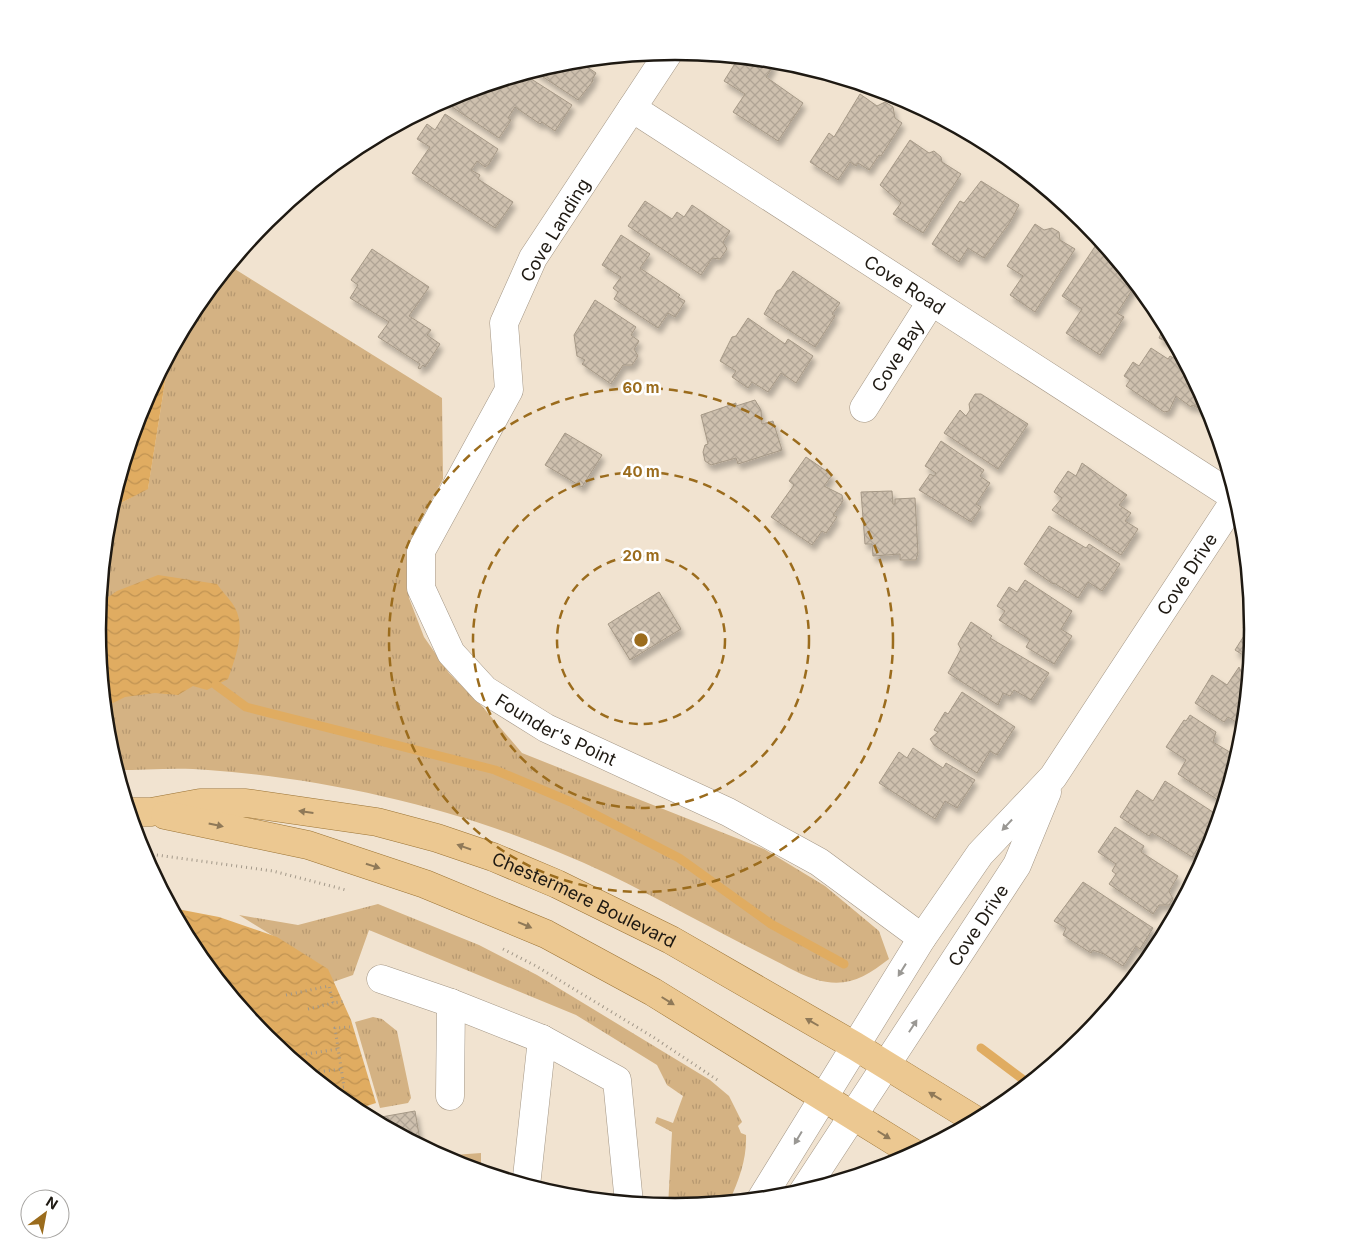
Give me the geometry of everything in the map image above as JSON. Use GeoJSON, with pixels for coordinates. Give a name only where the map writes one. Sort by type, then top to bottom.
{"type":"FeatureCollection","features":[{"type":"Feature","properties":{"kind":"main road","name":"Chestermere Boulevard"},"geometry":{"type":"LineString","coordinates":[[140,812],[200,803],[246,803],[377,822],[437,838],[539,877],[671,940],[854,1046],[970,1117]]}},
{"type":"Feature","properties":{"kind":"main road","name":"Chestermere Boulevard"},"geometry":{"type":"LineString","coordinates":[[140,812],[308,845],[425,884],[516,922],[599,961],[823,1096],[907,1149]]}},
{"type":"Feature","properties":{"kind":"street"},"geometry":{"type":"LineString","coordinates":[[632,108],[663,60]]}},
{"type":"Feature","properties":{"kind":"street","name":"Cove Road"},"geometry":{"type":"LineString","coordinates":[[632,108],[1228,492]]}},
{"type":"Feature","properties":{"kind":"street","name":"Cove Landing"},"geometry":{"type":"LineString","coordinates":[[509,390],[504,323],[533,258],[632,108]]}},
{"type":"Feature","properties":{"kind":"street","name":"Cove Bay"},"geometry":{"type":"LineString","coordinates":[[864,408],[931,302]]}},
{"type":"Feature","properties":{"kind":"street","name":"Founder's Point"},"geometry":{"type":"LineString","coordinates":[[509,390],[421,551],[421,588],[451,653],[485,690],[546,728],[728,812],[819,862],[922,938]]}},
{"type":"Feature","properties":{"kind":"street","name":"Cove Drive"},"geometry":{"type":"LineString","coordinates":[[766,1191],[922,938],[980,854],[1053,777],[1231,505]]}},
{"type":"Feature","properties":{"kind":"street","name":"Cove Drive"},"geometry":{"type":"LineString","coordinates":[[809,1183],[1017,865],[1053,777]]}},
{"type":"Feature","properties":{"kind":"street"},"geometry":{"type":"LineString","coordinates":[[381,979],[450,1003],[542,1039],[618,1080],[628,1197]]}},
{"type":"Feature","properties":{"kind":"street"},"geometry":{"type":"LineString","coordinates":[[450,1003],[450,1096]]}},
{"type":"Feature","properties":{"kind":"street"},"geometry":{"type":"LineString","coordinates":[[527,1180],[542,1039]]}},
{"type":"Feature","properties":{"kind":"path"},"geometry":{"type":"LineString","coordinates":[[153,854],[273,871],[355,892]]}},
{"type":"Feature","properties":{"kind":"path"},"geometry":{"type":"LineString","coordinates":[[497,946],[536,966],[654,1037],[719,1081]]}},
{"type":"Feature","properties":{"kind":"path"},"geometry":{"type":"LineString","coordinates":[[286,995],[329,986],[333,1003]]}},
{"type":"Feature","properties":{"kind":"path"},"geometry":{"type":"LineString","coordinates":[[308,1009],[345,1001]]}},
{"type":"Feature","properties":{"kind":"path"},"geometry":{"type":"LineString","coordinates":[[338,1088],[344,1087],[335,1028],[350,1027]]}},
{"type":"Feature","properties":{"kind":"path"},"geometry":{"type":"LineString","coordinates":[[306,1054],[338,1049]]}},
{"type":"Feature","properties":{"kind":"path"},"geometry":{"type":"LineString","coordinates":[[318,1072],[342,1069]]}},
{"type":"Feature","properties":{"kind":"green space"},"geometry":{"type":"Polygon","coordinates":[[[235,269],[442,398],[443,479],[419,524],[407,556],[409,598],[424,637],[449,673],[481,705],[522,753],[764,849],[825,886],[879,931],[889,959],[871,972],[854,980],[836,983],[825,982],[801,974],[608,874],[512,834],[463,818],[362,792],[310,782],[208,770],[123,770],[111,704],[107,667],[107,592],[111,555],[120,504],[148,488],[166,376],[182,345],[202,313],[235,269]]]}},
{"type":"Feature","properties":{"kind":"green space"},"geometry":{"type":"Polygon","coordinates":[[[378,904],[479,945],[537,975],[710,1080],[729,1096],[742,1122],[738,1126],[741,1133],[746,1135],[742,1169],[732,1196],[668,1199],[672,1132],[655,1123],[657,1117],[673,1123],[683,1096],[667,1085],[657,1065],[576,1015],[369,930],[353,975],[333,982],[327,969],[239,915],[298,925],[378,904]]]}},
{"type":"Feature","properties":{"kind":"green space"},"geometry":{"type":"Polygon","coordinates":[[[373,1017],[382,1019],[397,1031],[411,1098],[408,1103],[380,1108],[355,1022],[373,1017]]]}},
{"type":"Feature","properties":{"kind":"green space"},"geometry":{"type":"Polygon","coordinates":[[[481,1153],[481,1165],[458,1156],[456,1155],[481,1153]]]}},
{"type":"Feature","properties":{"kind":"water"},"geometry":{"type":"Polygon","coordinates":[[[166,376],[148,489],[121,503],[136,446],[166,376]]]}},
{"type":"Feature","properties":{"kind":"water"},"geometry":{"type":"Polygon","coordinates":[[[158,575],[217,584],[232,603],[239,621],[239,641],[228,679],[207,690],[193,686],[178,695],[155,693],[125,697],[111,703],[107,667],[107,598],[117,591],[158,575]]]}},
{"type":"Feature","properties":{"kind":"water"},"geometry":{"type":"Polygon","coordinates":[[[180,909],[219,917],[277,937],[328,969],[351,1020],[376,1103],[365,1107],[359,1103],[300,1058],[273,1032],[247,1005],[224,976],[202,946],[180,909]]]}},
{"type":"Feature","properties":{"kind":"building"},"geometry":{"type":"Polygon","coordinates":[[[735,63],[772,69],[766,77],[803,103],[778,141],[733,112],[745,94],[724,81],[735,63]]]}},
{"type":"Feature","properties":{"kind":"building"},"geometry":{"type":"Polygon","coordinates":[[[588,67],[596,73],[593,81],[578,100],[542,76],[588,67]]]}},
{"type":"Feature","properties":{"kind":"building"},"geometry":{"type":"Polygon","coordinates":[[[530,78],[572,105],[555,131],[542,122],[540,124],[515,107],[508,118],[511,120],[499,138],[451,106],[492,90],[530,78]]]}},
{"type":"Feature","properties":{"kind":"building"},"geometry":{"type":"Polygon","coordinates":[[[860,94],[877,106],[885,102],[893,107],[895,118],[902,123],[881,156],[879,155],[869,170],[858,163],[856,166],[850,162],[838,180],[810,162],[829,133],[834,137],[860,94]]]}},
{"type":"Feature","properties":{"kind":"building"},"geometry":{"type":"Polygon","coordinates":[[[445,114],[498,149],[489,164],[485,167],[477,161],[471,170],[480,175],[478,179],[513,202],[495,228],[412,173],[430,147],[417,139],[427,124],[435,130],[445,114]]]}},
{"type":"Feature","properties":{"kind":"building"},"geometry":{"type":"Polygon","coordinates":[[[910,140],[929,153],[934,151],[941,157],[942,162],[961,174],[923,233],[893,214],[901,203],[880,185],[910,140]]]}},
{"type":"Feature","properties":{"kind":"building"},"geometry":{"type":"Polygon","coordinates":[[[981,181],[1019,205],[1010,222],[984,258],[968,248],[959,262],[932,244],[960,201],[964,203],[981,181]]]}},
{"type":"Feature","properties":{"kind":"building"},"geometry":{"type":"Polygon","coordinates":[[[645,201],[672,219],[677,212],[684,217],[692,205],[730,231],[723,242],[727,249],[720,259],[712,258],[701,275],[628,226],[645,201]]]}},
{"type":"Feature","properties":{"kind":"building"},"geometry":{"type":"Polygon","coordinates":[[[1035,224],[1044,230],[1052,228],[1059,232],[1060,240],[1075,249],[1035,312],[1010,295],[1023,276],[1007,266],[1035,224]]]}},
{"type":"Feature","properties":{"kind":"building"},"geometry":{"type":"Polygon","coordinates":[[[621,235],[650,254],[640,268],[680,295],[678,297],[685,301],[675,317],[668,313],[658,328],[614,299],[618,292],[613,288],[621,277],[602,265],[621,235]]]}},
{"type":"Feature","properties":{"kind":"building"},"geometry":{"type":"Polygon","coordinates":[[[1096,245],[1132,290],[1117,313],[1124,317],[1100,355],[1066,333],[1082,309],[1062,296],[1096,245]]]}},
{"type":"Feature","properties":{"kind":"building"},"geometry":{"type":"Polygon","coordinates":[[[372,249],[429,287],[409,316],[431,330],[427,335],[440,344],[425,367],[423,365],[420,369],[418,368],[420,364],[378,337],[389,322],[350,298],[358,285],[351,280],[372,249]]]}},
{"type":"Feature","properties":{"kind":"building"},"geometry":{"type":"Polygon","coordinates":[[[793,271],[840,303],[832,314],[835,316],[815,347],[764,314],[777,291],[781,289],[793,271]]]}},
{"type":"Feature","properties":{"kind":"building"},"geometry":{"type":"Polygon","coordinates":[[[595,300],[636,327],[631,335],[639,341],[634,349],[638,356],[632,365],[623,365],[611,384],[582,364],[585,360],[577,356],[574,335],[595,300]]]}},
{"type":"Feature","properties":{"kind":"building"},"geometry":{"type":"Polygon","coordinates":[[[748,318],[785,344],[788,339],[813,356],[796,383],[781,373],[768,392],[752,382],[748,388],[732,377],[736,371],[720,361],[732,337],[736,336],[748,318]]]}},
{"type":"Feature","properties":{"kind":"building"},"geometry":{"type":"Polygon","coordinates":[[[1161,333],[1167,342],[1159,338],[1161,333]]]}},
{"type":"Feature","properties":{"kind":"building"},"geometry":{"type":"Polygon","coordinates":[[[1151,348],[1168,359],[1170,356],[1176,359],[1201,409],[1192,405],[1191,407],[1176,396],[1169,411],[1164,412],[1126,386],[1130,380],[1124,376],[1133,362],[1139,366],[1151,348]]]}},
{"type":"Feature","properties":{"kind":"building"},"geometry":{"type":"Polygon","coordinates":[[[975,394],[981,394],[1028,424],[998,469],[944,433],[960,410],[966,416],[970,410],[969,404],[975,394]]]}},
{"type":"Feature","properties":{"kind":"building"},"geometry":{"type":"Polygon","coordinates":[[[755,400],[761,410],[762,424],[773,421],[782,450],[738,464],[736,458],[711,465],[705,461],[703,452],[705,445],[708,444],[701,415],[736,403],[736,406],[755,400]]]}},
{"type":"Feature","properties":{"kind":"building"},"geometry":{"type":"Polygon","coordinates":[[[565,433],[602,455],[582,487],[545,465],[565,433]]]}},
{"type":"Feature","properties":{"kind":"building"},"geometry":{"type":"Polygon","coordinates":[[[941,441],[984,470],[980,476],[990,483],[976,504],[981,507],[971,522],[919,490],[930,474],[934,476],[936,473],[925,466],[941,441]]]}},
{"type":"Feature","properties":{"kind":"building"},"geometry":{"type":"Polygon","coordinates":[[[806,457],[832,475],[824,486],[842,495],[843,501],[833,515],[837,517],[826,533],[822,531],[812,545],[771,517],[794,485],[789,481],[806,457]]]}},
{"type":"Feature","properties":{"kind":"building"},"geometry":{"type":"Polygon","coordinates":[[[1082,463],[1127,495],[1119,505],[1131,513],[1125,521],[1138,529],[1121,555],[1052,510],[1062,498],[1054,492],[1057,487],[1068,471],[1076,476],[1082,463]]]}},
{"type":"Feature","properties":{"kind":"building"},"geometry":{"type":"Polygon","coordinates":[[[892,491],[893,504],[895,504],[895,499],[915,498],[918,553],[916,560],[900,560],[900,554],[873,556],[872,544],[865,544],[861,492],[892,491]]]}},
{"type":"Feature","properties":{"kind":"building"},"geometry":{"type":"Polygon","coordinates":[[[1049,526],[1086,548],[1089,544],[1120,564],[1102,591],[1088,582],[1078,598],[1024,564],[1049,526]]]}},
{"type":"Feature","properties":{"kind":"building"},"geometry":{"type":"Polygon","coordinates":[[[1025,580],[1072,611],[1061,629],[1072,636],[1054,664],[1026,647],[1030,640],[999,620],[1005,611],[997,606],[1009,587],[1017,592],[1025,580]]]}},
{"type":"Feature","properties":{"kind":"building"},"geometry":{"type":"Polygon","coordinates":[[[659,592],[681,629],[630,660],[608,624],[659,592]]]}},
{"type":"Feature","properties":{"kind":"building"},"geometry":{"type":"Polygon","coordinates":[[[971,622],[992,636],[990,638],[1049,673],[1031,700],[1014,690],[1010,696],[1003,693],[998,705],[948,673],[961,649],[958,644],[971,622]]]}},
{"type":"Feature","properties":{"kind":"building"},"geometry":{"type":"Polygon","coordinates":[[[1245,634],[1244,656],[1235,650],[1245,634]]]}},
{"type":"Feature","properties":{"kind":"building"},"geometry":{"type":"Polygon","coordinates":[[[1239,667],[1243,673],[1237,723],[1228,717],[1224,722],[1195,703],[1212,675],[1227,685],[1239,667]]]}},
{"type":"Feature","properties":{"kind":"building"},"geometry":{"type":"Polygon","coordinates":[[[962,692],[1015,727],[997,755],[990,751],[977,773],[934,745],[930,739],[938,732],[934,730],[945,712],[948,714],[962,692]]]}},
{"type":"Feature","properties":{"kind":"building"},"geometry":{"type":"Polygon","coordinates":[[[1190,715],[1216,732],[1213,742],[1231,753],[1219,801],[1178,774],[1186,760],[1166,747],[1184,720],[1186,721],[1190,715]]]}},
{"type":"Feature","properties":{"kind":"building"},"geometry":{"type":"Polygon","coordinates":[[[913,748],[943,768],[946,763],[975,780],[957,808],[945,801],[935,819],[879,783],[899,752],[907,758],[913,748]]]}},
{"type":"Feature","properties":{"kind":"building"},"geometry":{"type":"Polygon","coordinates":[[[1165,781],[1215,813],[1207,835],[1192,857],[1152,832],[1149,836],[1120,817],[1137,790],[1153,801],[1165,781]]]}},
{"type":"Feature","properties":{"kind":"building"},"geometry":{"type":"Polygon","coordinates":[[[1115,827],[1144,846],[1141,852],[1178,876],[1169,891],[1173,899],[1169,905],[1159,905],[1153,914],[1109,884],[1116,874],[1112,871],[1116,864],[1098,852],[1115,827]]]}},
{"type":"Feature","properties":{"kind":"building"},"geometry":{"type":"Polygon","coordinates":[[[1083,882],[1153,928],[1140,949],[1136,946],[1123,966],[1104,954],[1093,950],[1091,953],[1063,935],[1066,928],[1054,921],[1083,882]]]}},
{"type":"Feature","properties":{"kind":"building"},"geometry":{"type":"Polygon","coordinates":[[[415,1111],[420,1138],[391,1123],[381,1117],[415,1111]]]}},
{"type":"Feature","properties":{"kind":"waterway"},"geometry":{"type":"LineString","coordinates":[[216,685],[246,707],[495,770],[571,802],[679,858],[771,924],[844,964]]}},
{"type":"Feature","properties":{"kind":"waterway"},"geometry":{"type":"LineString","coordinates":[[981,1048],[1023,1080]]}}]}
